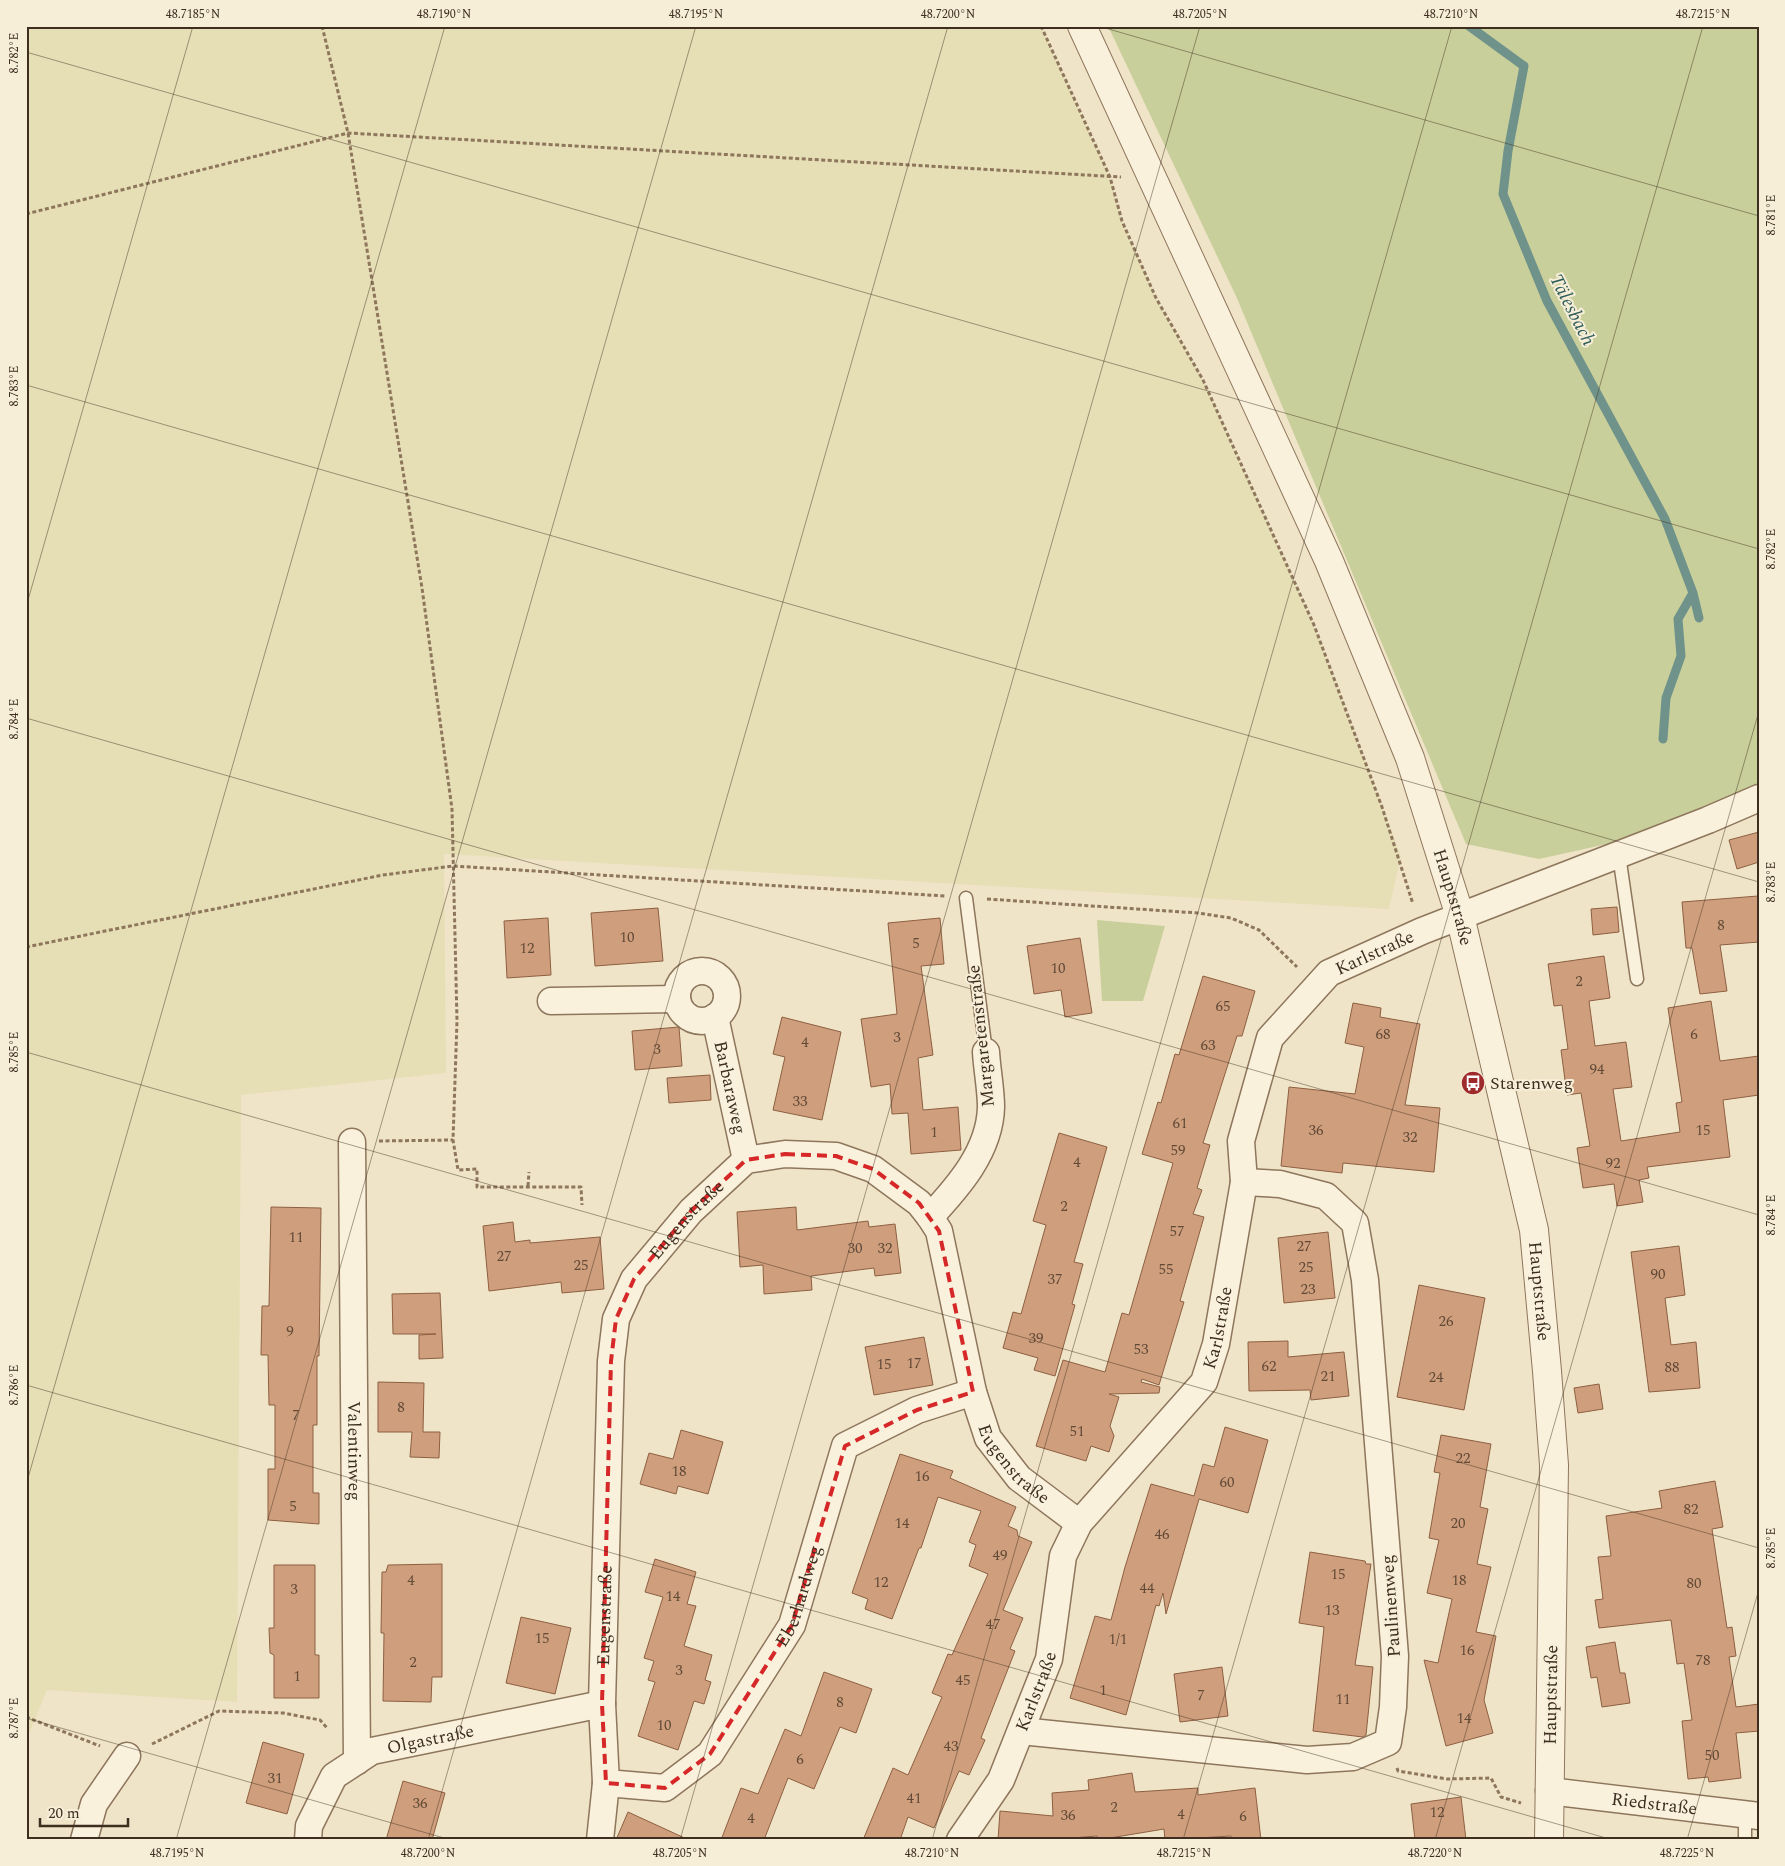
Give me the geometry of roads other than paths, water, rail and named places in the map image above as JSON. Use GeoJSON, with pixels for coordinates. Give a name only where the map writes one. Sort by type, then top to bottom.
{"type":"FeatureCollection","features":[{"type":"Feature","properties":{"kind":"street","name":"Hauptstraße"},"geometry":{"type":"LineString","coordinates":[[1082,26],[1328,561],[1410,758],[1460,916],[1534,1239],[1554,1465],[1549,1840]]}},
{"type":"Feature","properties":{"kind":"street"},"geometry":{"type":"LineString","coordinates":[[1460,916],[1708,820],[1759,798]]}},
{"type":"Feature","properties":{"kind":"street","name":"Karlstraße"},"geometry":{"type":"LineString","coordinates":[[960,1840],[1001,1780],[1049,1659],[1063,1556],[1079,1523],[1204,1382],[1216,1344],[1244,1182],[1241,1141],[1270,1038],[1329,974],[1422,931],[1460,916]]}},
{"type":"Feature","properties":{"kind":"street","name":"Barbaraweg"},"geometry":{"type":"LineString","coordinates":[[700,970],[716,975],[722,980],[727,996],[726,1004],[716,1017],[700,1021],[692,1019],[685,1014],[677,999],[680,983],[692,972],[700,970]]}},
{"type":"Feature","properties":{"kind":"street"},"geometry":{"type":"LineString","coordinates":[[551,1001],[677,999]]}},
{"type":"Feature","properties":{"kind":"street","name":"Barbaraweg"},"geometry":{"type":"LineString","coordinates":[[716,1017],[746,1160]]}},
{"type":"Feature","properties":{"kind":"street","name":"Margaretenstraße"},"geometry":{"type":"LineString","coordinates":[[930,1217],[963,1181],[985,1138],[991,1107],[986,1052]]}},
{"type":"Feature","properties":{"kind":"street","name":"Valentinweg"},"geometry":{"type":"LineString","coordinates":[[352,1142],[357,1760]]}},
{"type":"Feature","properties":{"kind":"street","name":"Eugenstraße"},"geometry":{"type":"LineString","coordinates":[[600,1840],[606,1783],[602,1704],[611,1360],[616,1319],[634,1279],[690,1211],[746,1160],[785,1154],[836,1156],[873,1169],[919,1203],[939,1231],[973,1392],[988,1438],[1019,1478],[1079,1523]]}},
{"type":"Feature","properties":{"kind":"street","name":"Paulinenweg"},"geometry":{"type":"LineString","coordinates":[[1021,1731],[1306,1760],[1353,1756],[1388,1742],[1393,1707],[1395,1656],[1365,1280],[1355,1223],[1326,1196],[1280,1184],[1244,1182]]}},
{"type":"Feature","properties":{"kind":"street","name":"Eberhardweg"},"geometry":{"type":"LineString","coordinates":[[606,1783],[665,1788],[710,1754],[792,1625],[845,1446],[917,1410],[973,1392]]}},
{"type":"Feature","properties":{"kind":"street","name":"Olgastraße"},"geometry":{"type":"LineString","coordinates":[[308,1840],[309,1826],[334,1776],[372,1750],[602,1704]]}},
{"type":"Feature","properties":{"kind":"street"},"geometry":{"type":"LineString","coordinates":[[84,1840],[94,1804],[127,1756]]}},
{"type":"Feature","properties":{"kind":"street","name":"Riedstraße"},"geometry":{"type":"LineString","coordinates":[[1549,1801],[1750,1824]]}},
{"type":"Feature","properties":{"kind":"lane"},"geometry":{"type":"LineString","coordinates":[[1619,855],[1637,979]]}},
{"type":"Feature","properties":{"kind":"lane","name":"Margaretenstraße"},"geometry":{"type":"LineString","coordinates":[[966,898],[986,1052]]}},
{"type":"Feature","properties":{"kind":"waterway","name":"Tälesbach"},"geometry":{"type":"LineString","coordinates":[[1469,26],[1524,66],[1508,151],[1503,194],[1547,301],[1665,519],[1693,593],[1699,618]]}},
{"type":"Feature","properties":{"kind":"waterway"},"geometry":{"type":"LineString","coordinates":[[1663,739],[1666,698],[1681,656],[1678,619],[1693,593]]}},
{"type":"Feature","properties":{"kind":"place","name":"Starenweg"},"geometry":{"type":"Point","coordinates":[1473,1083]}}]}
